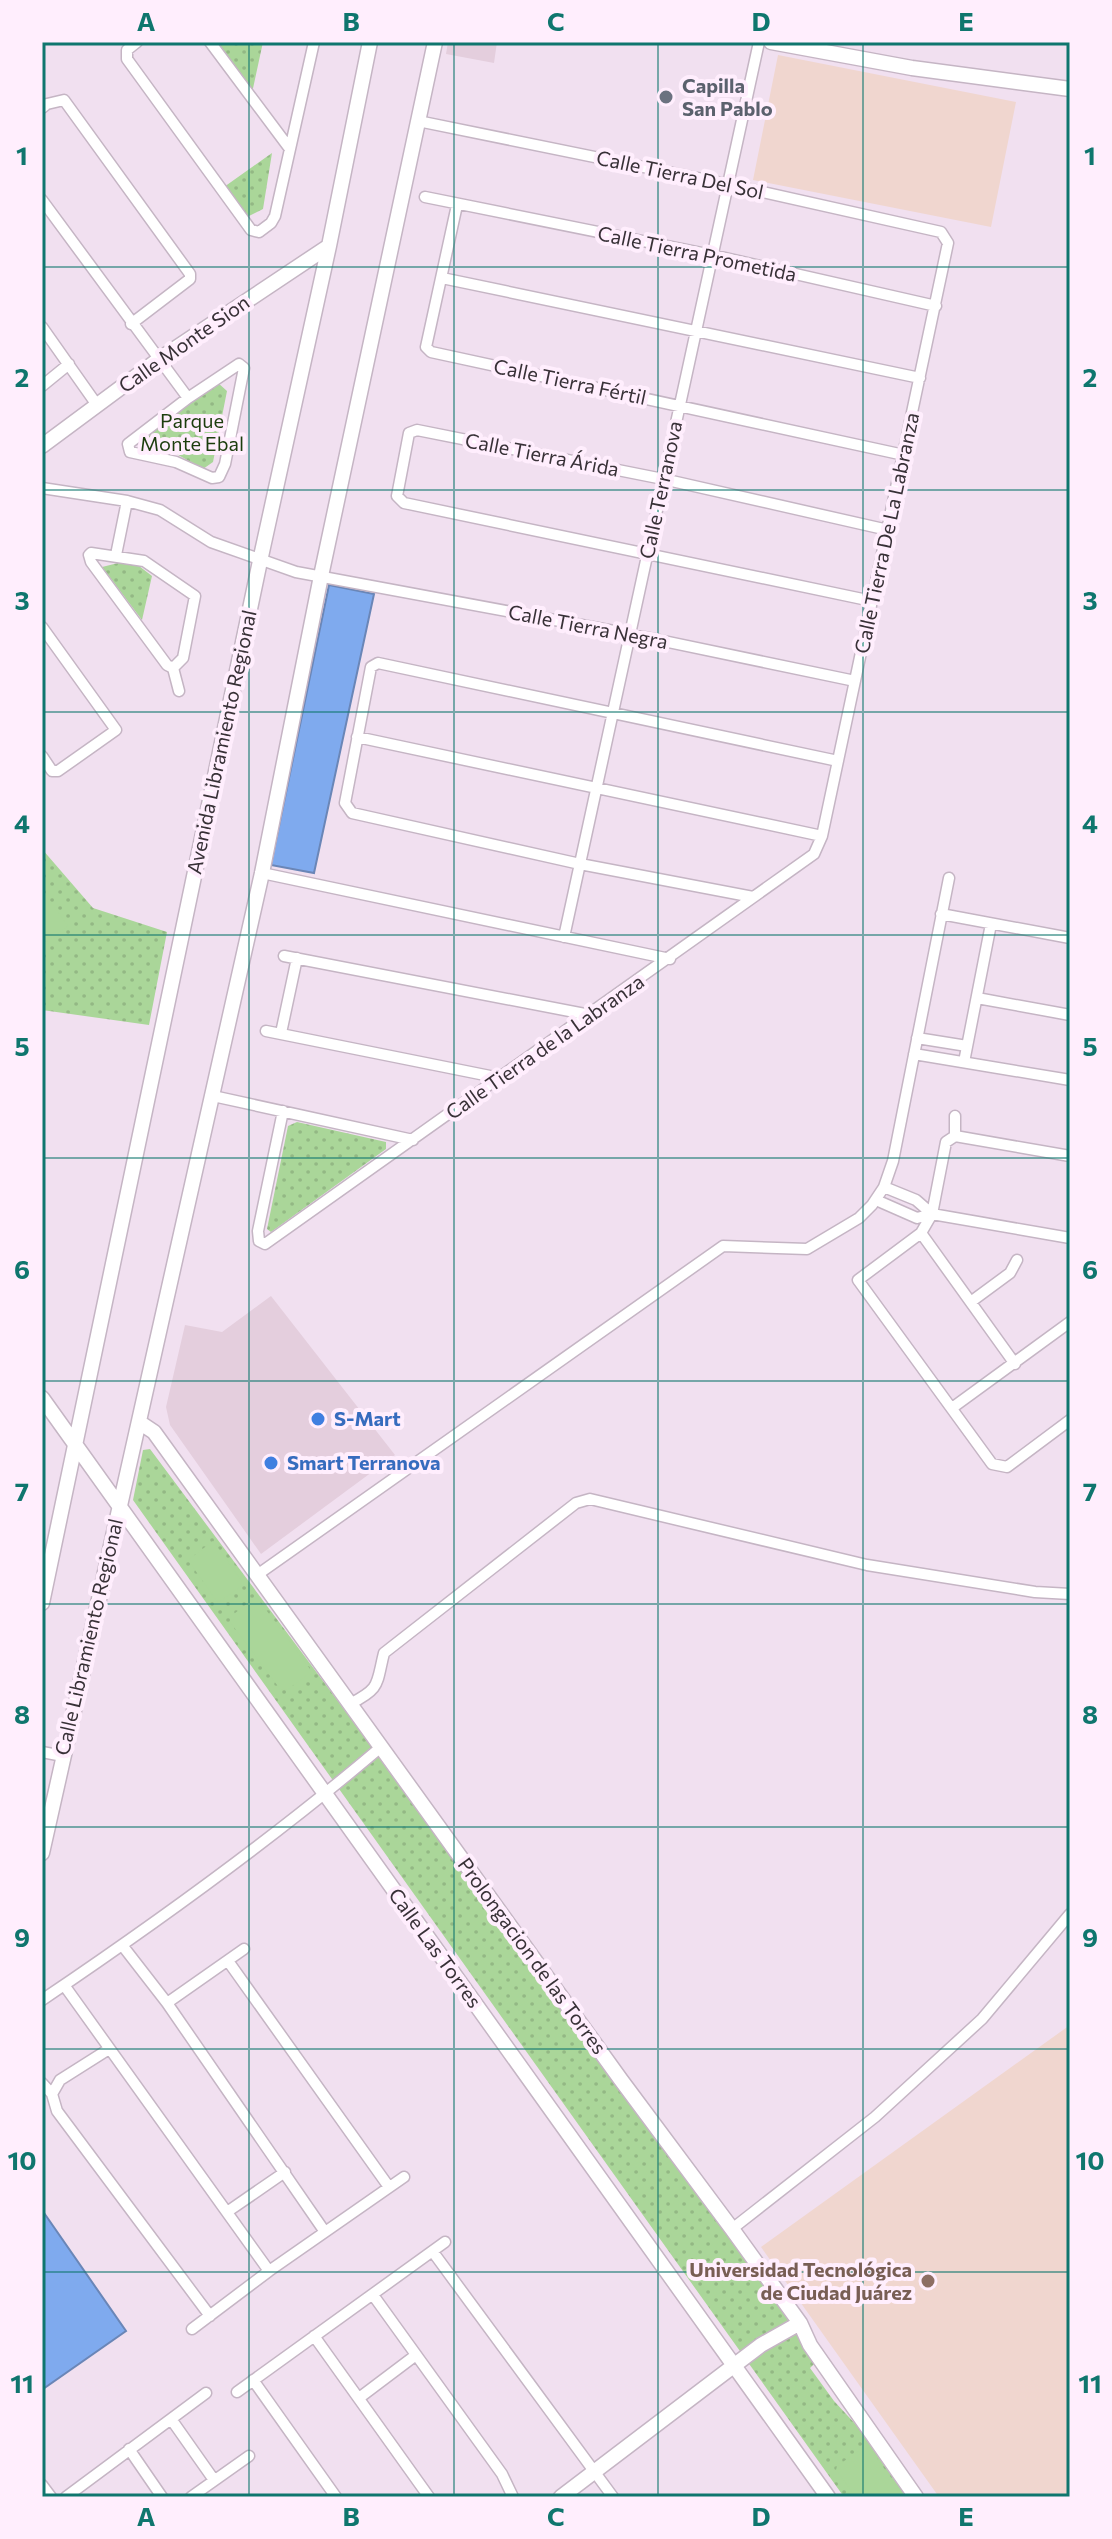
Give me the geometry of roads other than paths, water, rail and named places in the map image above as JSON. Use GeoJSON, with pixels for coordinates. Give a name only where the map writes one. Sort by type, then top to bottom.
{"type":"FeatureCollection","features":[{"type":"Feature","properties":{"kind":"street"},"geometry":{"type":"LineString","coordinates":[[137,42],[127,50],[127,59],[255,232],[265,228],[275,216],[314,42]]}},
{"type":"Feature","properties":{"kind":"street"},"geometry":{"type":"LineString","coordinates":[[210,42],[290,149]]}},
{"type":"Feature","properties":{"kind":"street","name":"Avenida Libramiento Regional"},"geometry":{"type":"LineString","coordinates":[[74,1442],[370,42]]}},
{"type":"Feature","properties":{"kind":"street"},"geometry":{"type":"LineString","coordinates":[[139,1422],[262,873],[321,576],[435,42]]}},
{"type":"Feature","properties":{"kind":"street","name":"Calle Terranova"},"geometry":{"type":"LineString","coordinates":[[564,937],[759,42]]}},
{"type":"Feature","properties":{"kind":"street"},"geometry":{"type":"LineString","coordinates":[[771,42],[912,68],[1070,89]]}},
{"type":"Feature","properties":{"kind":"street"},"geometry":{"type":"LineString","coordinates":[[42,108],[64,100],[190,274],[190,279],[131,324]]}},
{"type":"Feature","properties":{"kind":"street","name":"Calle Tierra Del Sol"},"geometry":{"type":"LineString","coordinates":[[418,121],[727,184],[941,232]]}},
{"type":"Feature","properties":{"kind":"street","name":"Calle Tierra Prometida"},"geometry":{"type":"LineString","coordinates":[[425,197],[712,255],[936,306]]}},
{"type":"Feature","properties":{"kind":"street"},"geometry":{"type":"LineString","coordinates":[[42,200],[188,398]]}},
{"type":"Feature","properties":{"kind":"street"},"geometry":{"type":"LineString","coordinates":[[457,205],[442,278],[920,378]]}},
{"type":"Feature","properties":{"kind":"street","name":"Calle Tierra De La Labranza"},"geometry":{"type":"LineString","coordinates":[[822,836],[936,306],[948,243],[941,232]]}},
{"type":"Feature","properties":{"kind":"street","name":"Calle Monte Sion"},"geometry":{"type":"LineString","coordinates":[[42,446],[158,360],[329,246]]}},
{"type":"Feature","properties":{"kind":"street","name":"Calle Tierra Fértil"},"geometry":{"type":"LineString","coordinates":[[442,278],[426,347],[431,352],[904,455]]}},
{"type":"Feature","properties":{"kind":"street"},"geometry":{"type":"LineString","coordinates":[[42,327],[97,405]]}},
{"type":"Feature","properties":{"kind":"street"},"geometry":{"type":"LineString","coordinates":[[42,386],[69,364]]}},
{"type":"Feature","properties":{"kind":"street"},"geometry":{"type":"LineString","coordinates":[[239,364],[244,366],[225,464],[219,477],[212,478],[176,462],[137,454],[127,448],[128,444],[188,398],[239,364]]}},
{"type":"Feature","properties":{"kind":"street","name":"Calle Tierra Árida"},"geometry":{"type":"LineString","coordinates":[[648,552],[404,503],[397,496],[409,433],[417,430],[663,479],[888,530]]}},
{"type":"Feature","properties":{"kind":"street"},"geometry":{"type":"LineString","coordinates":[[42,488],[127,501],[160,510],[211,542],[260,561]]}},
{"type":"Feature","properties":{"kind":"street"},"geometry":{"type":"LineString","coordinates":[[116,555],[127,501]]}},
{"type":"Feature","properties":{"kind":"street"},"geometry":{"type":"LineString","coordinates":[[648,552],[872,601]]}},
{"type":"Feature","properties":{"kind":"street"},"geometry":{"type":"LineString","coordinates":[[173,668],[183,658],[195,596],[144,561],[91,553],[91,562],[167,665],[173,668],[179,691]]}},
{"type":"Feature","properties":{"kind":"street","name":"Calle Tierra Negra"},"geometry":{"type":"LineString","coordinates":[[260,561],[296,572],[630,634],[855,681]]}},
{"type":"Feature","properties":{"kind":"street"},"geometry":{"type":"LineString","coordinates":[[42,627],[116,730],[58,771],[52,771],[42,756]]}},
{"type":"Feature","properties":{"kind":"street"},"geometry":{"type":"LineString","coordinates":[[753,897],[580,864],[352,813],[345,803],[371,667],[378,663],[838,761]]}},
{"type":"Feature","properties":{"kind":"street"},"geometry":{"type":"LineString","coordinates":[[357,737],[822,836]]}},
{"type":"Feature","properties":{"kind":"street","name":"Calle Tierra de la Labranza"},"geometry":{"type":"LineString","coordinates":[[283,1111],[258,1231],[259,1241],[269,1243],[814,854],[822,836]]}},
{"type":"Feature","properties":{"kind":"street"},"geometry":{"type":"LineString","coordinates":[[262,873],[670,959]]}},
{"type":"Feature","properties":{"kind":"street"},"geometry":{"type":"LineString","coordinates":[[257,1575],[723,1246],[807,1249],[859,1218],[884,1187],[893,1161],[949,878]]}},
{"type":"Feature","properties":{"kind":"street"},"geometry":{"type":"LineString","coordinates":[[941,914],[1070,938]]}},
{"type":"Feature","properties":{"kind":"street"},"geometry":{"type":"LineString","coordinates":[[964,1062],[991,924]]}},
{"type":"Feature","properties":{"kind":"street"},"geometry":{"type":"LineString","coordinates":[[284,956],[590,1015]]}},
{"type":"Feature","properties":{"kind":"street"},"geometry":{"type":"LineString","coordinates":[[281,1033],[297,958]]}},
{"type":"Feature","properties":{"kind":"street"},"geometry":{"type":"LineString","coordinates":[[977,998],[1070,1015]]}},
{"type":"Feature","properties":{"kind":"street"},"geometry":{"type":"LineString","coordinates":[[266,1031],[500,1078]]}},
{"type":"Feature","properties":{"kind":"street"},"geometry":{"type":"LineString","coordinates":[[917,1038],[967,1046]]}},
{"type":"Feature","properties":{"kind":"street"},"geometry":{"type":"LineString","coordinates":[[914,1054],[1070,1080]]}},
{"type":"Feature","properties":{"kind":"street"},"geometry":{"type":"LineString","coordinates":[[213,1096],[413,1140]]}},
{"type":"Feature","properties":{"kind":"street"},"geometry":{"type":"LineString","coordinates":[[955,1116],[955,1136]]}},
{"type":"Feature","properties":{"kind":"street"},"geometry":{"type":"LineString","coordinates":[[1070,1156],[955,1136],[946,1142],[932,1214],[921,1233],[858,1280],[992,1464],[1007,1467],[1070,1420]]}},
{"type":"Feature","properties":{"kind":"street"},"geometry":{"type":"LineString","coordinates":[[884,1187],[916,1200],[932,1214]]}},
{"type":"Feature","properties":{"kind":"street"},"geometry":{"type":"LineString","coordinates":[[876,1200],[917,1218],[932,1214],[1070,1238]]}},
{"type":"Feature","properties":{"kind":"street"},"geometry":{"type":"LineString","coordinates":[[921,1233],[1015,1364]]}},
{"type":"Feature","properties":{"kind":"street"},"geometry":{"type":"LineString","coordinates":[[972,1301],[1010,1273],[1017,1260]]}},
{"type":"Feature","properties":{"kind":"street"},"geometry":{"type":"LineString","coordinates":[[952,1408],[1070,1322]]}},
{"type":"Feature","properties":{"kind":"street","name":"Calle Las Torres"},"geometry":{"type":"LineString","coordinates":[[42,1398],[828,2497]]}},
{"type":"Feature","properties":{"kind":"street","name":"Calle Libramiento Regional"},"geometry":{"type":"LineString","coordinates":[[42,1853],[139,1422]]}},
{"type":"Feature","properties":{"kind":"street","name":"Prolongacion de las Torres"},"geometry":{"type":"LineString","coordinates":[[139,1422],[154,1432],[800,2323],[819,2358],[916,2497]]}},
{"type":"Feature","properties":{"kind":"street"},"geometry":{"type":"LineString","coordinates":[[42,1603],[74,1442]]}},
{"type":"Feature","properties":{"kind":"street"},"geometry":{"type":"LineString","coordinates":[[350,1704],[372,1693],[378,1683],[384,1653],[576,1503],[590,1499],[867,1565],[1035,1592],[1070,1594]]}},
{"type":"Feature","properties":{"kind":"street"},"geometry":{"type":"LineString","coordinates":[[42,2000],[325,1795],[381,1747]]}},
{"type":"Feature","properties":{"kind":"street"},"geometry":{"type":"LineString","coordinates":[[42,1752],[63,1756]]}},
{"type":"Feature","properties":{"kind":"street"},"geometry":{"type":"LineString","coordinates":[[732,2229],[875,2117],[982,2019],[1070,1914]]}},
{"type":"Feature","properties":{"kind":"street"},"geometry":{"type":"LineString","coordinates":[[122,1945],[167,2003],[325,2232]]}},
{"type":"Feature","properties":{"kind":"street"},"geometry":{"type":"LineString","coordinates":[[167,2003],[244,1949]]}},
{"type":"Feature","properties":{"kind":"street"},"geometry":{"type":"LineString","coordinates":[[228,1961],[389,2187]]}},
{"type":"Feature","properties":{"kind":"street"},"geometry":{"type":"LineString","coordinates":[[64,1985],[269,2271]]}},
{"type":"Feature","properties":{"kind":"street"},"geometry":{"type":"LineString","coordinates":[[52,2094],[60,2080],[109,2049]]}},
{"type":"Feature","properties":{"kind":"street"},"geometry":{"type":"LineString","coordinates":[[42,2083],[52,2094],[57,2111],[210,2316]]}},
{"type":"Feature","properties":{"kind":"street"},"geometry":{"type":"LineString","coordinates":[[227,2212],[285,2172]]}},
{"type":"Feature","properties":{"kind":"street"},"geometry":{"type":"LineString","coordinates":[[192,2329],[404,2177]]}},
{"type":"Feature","properties":{"kind":"street"},"geometry":{"type":"LineString","coordinates":[[237,2392],[445,2242]]}},
{"type":"Feature","properties":{"kind":"street"},"geometry":{"type":"LineString","coordinates":[[433,2252],[613,2497]]}},
{"type":"Feature","properties":{"kind":"street"},"geometry":{"type":"LineString","coordinates":[[373,2295],[502,2474],[513,2497]]}},
{"type":"Feature","properties":{"kind":"street"},"geometry":{"type":"LineString","coordinates":[[561,2497],[761,2345],[800,2323]]}},
{"type":"Feature","properties":{"kind":"street"},"geometry":{"type":"LineString","coordinates":[[314,2336],[429,2497]]}},
{"type":"Feature","properties":{"kind":"street"},"geometry":{"type":"LineString","coordinates":[[359,2398],[416,2355]]}},
{"type":"Feature","properties":{"kind":"street"},"geometry":{"type":"LineString","coordinates":[[253,2380],[336,2497]]}},
{"type":"Feature","properties":{"kind":"street"},"geometry":{"type":"LineString","coordinates":[[66,2497],[206,2393]]}},
{"type":"Feature","properties":{"kind":"street"},"geometry":{"type":"LineString","coordinates":[[171,2419],[214,2480]]}},
{"type":"Feature","properties":{"kind":"street"},"geometry":{"type":"LineString","coordinates":[[129,2449],[162,2497]]}},
{"type":"Feature","properties":{"kind":"street"},"geometry":{"type":"LineString","coordinates":[[191,2497],[249,2456]]}},
{"type":"Feature","properties":{"kind":"street"},"geometry":{"type":"LineString","coordinates":[[42,2485],[51,2497]]}},
{"type":"Feature","properties":{"kind":"water"},"geometry":{"type":"Polygon","coordinates":[[[329,585],[374,594],[314,873],[271,865],[329,585]]]}},
{"type":"Feature","properties":{"kind":"water"},"geometry":{"type":"Polygon","coordinates":[[[42,2210],[126,2331],[43,2389],[42,2387],[42,2210]]]}},
{"type":"Feature","properties":{"kind":"place","name":"Capilla San Pablo"},"geometry":{"type":"Point","coordinates":[666,97]}},
{"type":"Feature","properties":{"kind":"place","name":"S-Mart"},"geometry":{"type":"Point","coordinates":[318,1419]}},
{"type":"Feature","properties":{"kind":"place","name":"Smart Terranova"},"geometry":{"type":"Point","coordinates":[271,1463]}},
{"type":"Feature","properties":{"kind":"place","name":"Universidad Tecnológica de Ciudad Juárez"},"geometry":{"type":"Point","coordinates":[928,2281]}},
{"type":"Feature","properties":{"kind":"park label","name":"Parque Monte Ebal"},"geometry":{"type":"Point","coordinates":[192,432]}}]}
